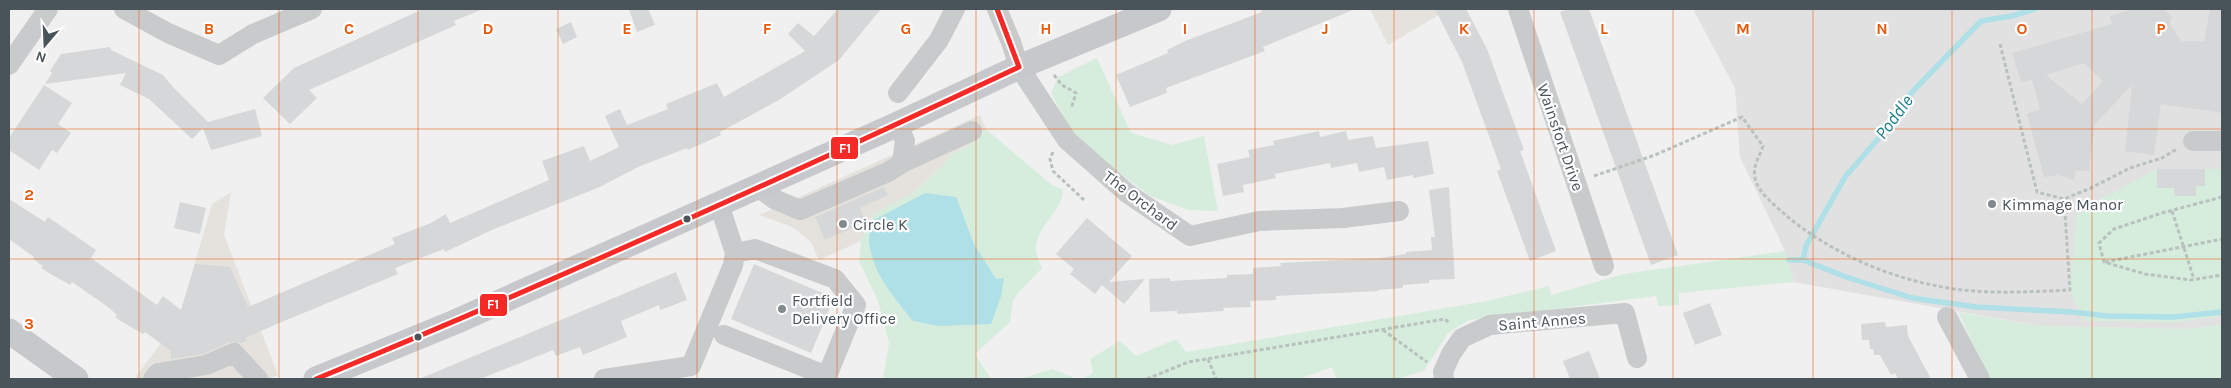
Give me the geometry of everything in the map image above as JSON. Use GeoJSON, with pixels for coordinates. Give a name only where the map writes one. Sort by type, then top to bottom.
{"type":"FeatureCollection","features":[{"type":"Feature","properties":{"kind":"main road"},"geometry":{"type":"LineString","coordinates":[[316,379],[455,322],[898,124],[1019,67],[1159,9]]}},
{"type":"Feature","properties":{"kind":"main road"},"geometry":{"type":"LineString","coordinates":[[9,331],[76,379]]}},
{"type":"Feature","properties":{"kind":"street"},"geometry":{"type":"LineString","coordinates":[[9,65],[48,9]]}},
{"type":"Feature","properties":{"kind":"street"},"geometry":{"type":"LineString","coordinates":[[124,9],[168,33],[219,55],[253,34],[312,9]]}},
{"type":"Feature","properties":{"kind":"street"},"geometry":{"type":"LineString","coordinates":[[898,93],[940,40],[955,9]]}},
{"type":"Feature","properties":{"kind":"street","name":"The Orchard"},"geometry":{"type":"LineString","coordinates":[[997,9],[1019,67],[1067,140],[1127,193],[1190,236],[1259,221],[1343,218],[1399,211]]}},
{"type":"Feature","properties":{"kind":"street","name":"Wainsfort Drive"},"geometry":{"type":"LineString","coordinates":[[1518,9],[1604,266]]}},
{"type":"Feature","properties":{"kind":"street"},"geometry":{"type":"LineString","coordinates":[[898,124],[905,141],[902,162]]}},
{"type":"Feature","properties":{"kind":"street"},"geometry":{"type":"LineString","coordinates":[[758,187],[774,199],[800,210],[888,172],[902,162],[972,131]]}},
{"type":"Feature","properties":{"kind":"street"},"geometry":{"type":"LineString","coordinates":[[2194,141],[2222,141]]}},
{"type":"Feature","properties":{"kind":"street"},"geometry":{"type":"LineString","coordinates":[[604,379],[691,366],[733,265],[735,253],[719,204]]}},
{"type":"Feature","properties":{"kind":"street"},"geometry":{"type":"LineString","coordinates":[[724,335],[827,376],[856,305],[835,279],[755,249],[735,253]]}},
{"type":"Feature","properties":{"kind":"street","name":"Saint Annes"},"geometry":{"type":"LineString","coordinates":[[1438,373],[1443,372],[1451,354],[1462,338],[1490,326],[1625,313],[1637,358]]}},
{"type":"Feature","properties":{"kind":"street"},"geometry":{"type":"LineString","coordinates":[[1947,317],[1980,379]]}},
{"type":"Feature","properties":{"kind":"street"},"geometry":{"type":"LineString","coordinates":[[153,379],[158,373],[206,365],[234,353],[258,379]]}},
{"type":"Feature","properties":{"kind":"path"},"geometry":{"type":"LineString","coordinates":[[2000,44],[2038,192],[2064,199],[2091,188],[2130,168],[2162,158],[2194,141]]}},
{"type":"Feature","properties":{"kind":"path"},"geometry":{"type":"LineString","coordinates":[[1588,182],[1594,176],[1655,155],[1742,117],[1763,146],[1754,170],[1756,182],[1762,194],[1805,230],[1845,254],[1878,268],[1938,286],[1969,290],[2070,290],[2064,199]]}},
{"type":"Feature","properties":{"kind":"path"},"geometry":{"type":"LineString","coordinates":[[2104,262],[2099,243],[2114,229],[2172,210],[2222,197]]}},
{"type":"Feature","properties":{"kind":"path"},"geometry":{"type":"LineString","coordinates":[[2172,210],[2194,279]]}},
{"type":"Feature","properties":{"kind":"path"},"geometry":{"type":"LineString","coordinates":[[2104,262],[2222,239]]}},
{"type":"Feature","properties":{"kind":"path"},"geometry":{"type":"LineString","coordinates":[[2104,262],[2145,274],[2194,279],[2222,275]]}},
{"type":"Feature","properties":{"kind":"path"},"geometry":{"type":"LineString","coordinates":[[1147,379],[1188,362],[1445,320],[1451,325]]}},
{"type":"Feature","properties":{"kind":"path"},"geometry":{"type":"LineString","coordinates":[[1383,330],[1438,373]]}},
{"type":"Feature","properties":{"kind":"path"},"geometry":{"type":"LineString","coordinates":[[1208,359],[1216,379]]}},
{"type":"Feature","properties":{"kind":"shaded area"},"geometry":{"type":"Polygon","coordinates":[[[1370,9],[1449,9],[1388,45],[1370,9]]]}},
{"type":"Feature","properties":{"kind":"shaded area","name":"Kimmage Manor"},"geometry":{"type":"Polygon","coordinates":[[[1693,9],[2222,9],[2222,325],[2187,329],[2039,326],[1794,282],[1785,251],[1740,157],[1735,88],[1693,9]]]}},
{"type":"Feature","properties":{"kind":"shaded area"},"geometry":{"type":"Polygon","coordinates":[[[980,115],[986,129],[970,145],[950,155],[945,164],[913,193],[873,214],[861,241],[819,260],[811,242],[792,227],[759,215],[980,115]]]}},
{"type":"Feature","properties":{"kind":"shaded area"},"geometry":{"type":"Polygon","coordinates":[[[231,192],[224,235],[278,375],[268,379],[134,379],[178,321],[212,204],[231,192]]]}},
{"type":"Feature","properties":{"kind":"green space"},"geometry":{"type":"Polygon","coordinates":[[[1097,58],[1131,133],[1172,145],[1204,136],[1218,211],[1188,210],[1150,196],[1075,139],[1051,93],[1058,77],[1097,58]]]}},
{"type":"Feature","properties":{"kind":"green space"},"geometry":{"type":"Polygon","coordinates":[[[986,129],[1052,185],[1063,190],[1058,206],[1044,226],[1037,241],[1036,251],[1042,268],[1013,301],[1010,322],[975,354],[991,379],[883,379],[889,343],[878,301],[859,261],[861,241],[873,214],[913,193],[945,164],[950,155],[970,145],[986,129]]]}},
{"type":"Feature","properties":{"kind":"green space"},"geometry":{"type":"Polygon","coordinates":[[[2157,169],[2157,188],[2174,188],[2175,196],[2196,195],[2196,186],[2205,186],[2205,169],[2222,169],[2222,316],[2178,322],[2084,321],[2070,290],[2077,212],[2157,169]]]}},
{"type":"Feature","properties":{"kind":"green space"},"geometry":{"type":"Polygon","coordinates":[[[1785,251],[1794,282],[1679,293],[1679,305],[1658,306],[1656,296],[1469,320],[1448,333],[1424,371],[1397,379],[1337,379],[1332,367],[1299,379],[1082,379],[1093,373],[1090,359],[1120,341],[1136,356],[1176,339],[1186,352],[1487,301],[1549,286],[1551,295],[1624,274],[1785,251]]]}},
{"type":"Feature","properties":{"kind":"green space"},"geometry":{"type":"Polygon","coordinates":[[[1958,312],[2039,326],[2187,329],[2222,325],[2222,379],[1990,379],[1958,312]]]}},
{"type":"Feature","properties":{"kind":"green space"},"geometry":{"type":"Polygon","coordinates":[[[1052,369],[1077,379],[1019,379],[1052,369]]]}},
{"type":"Feature","properties":{"kind":"water"},"geometry":{"type":"Polygon","coordinates":[[[925,193],[956,197],[974,244],[996,279],[1004,278],[1001,296],[991,324],[939,326],[913,321],[891,293],[879,273],[874,263],[869,240],[872,221],[925,193]]]}},
{"type":"Feature","properties":{"kind":"building"},"geometry":{"type":"Polygon","coordinates":[[[423,9],[483,9],[454,21],[456,25],[309,90],[317,98],[290,124],[263,98],[294,68],[423,9]]]}},
{"type":"Feature","properties":{"kind":"building"},"geometry":{"type":"Polygon","coordinates":[[[629,9],[648,9],[655,25],[637,32],[629,9]]]}},
{"type":"Feature","properties":{"kind":"building"},"geometry":{"type":"Polygon","coordinates":[[[838,9],[881,9],[839,60],[779,100],[720,132],[721,135],[688,150],[687,148],[638,167],[600,187],[494,229],[445,252],[444,249],[395,268],[398,274],[245,338],[247,341],[240,343],[230,342],[203,354],[171,359],[171,351],[145,332],[143,334],[115,317],[117,315],[108,307],[72,282],[70,285],[41,268],[43,266],[33,259],[34,257],[9,239],[9,199],[45,222],[48,217],[96,250],[91,258],[157,305],[163,296],[181,310],[195,264],[230,267],[248,307],[395,244],[392,238],[431,223],[446,214],[450,223],[549,180],[542,161],[584,146],[590,161],[619,147],[605,116],[620,109],[627,125],[668,109],[666,104],[717,83],[724,97],[805,51],[788,34],[798,23],[814,36],[838,9]]]}},
{"type":"Feature","properties":{"kind":"building"},"geometry":{"type":"Polygon","coordinates":[[[1260,9],[1353,10],[1263,47],[1265,51],[1166,88],[1167,93],[1130,107],[1116,75],[1168,53],[1167,50],[1185,41],[1262,12],[1260,9]]]}},
{"type":"Feature","properties":{"kind":"building"},"geometry":{"type":"Polygon","coordinates":[[[1435,9],[1466,9],[1487,49],[1524,150],[1520,151],[1556,251],[1530,261],[1497,171],[1501,169],[1462,62],[1435,9]]]}},
{"type":"Feature","properties":{"kind":"building"},"geometry":{"type":"Polygon","coordinates":[[[1569,9],[1589,9],[1678,255],[1651,265],[1560,12],[1569,9]]]}},
{"type":"Feature","properties":{"kind":"building"},"geometry":{"type":"Polygon","coordinates":[[[2133,9],[2152,9],[2153,11],[2164,9],[2172,16],[2170,24],[2181,41],[2204,41],[2210,9],[2222,9],[2222,113],[2161,104],[2154,155],[2125,151],[2132,85],[2094,125],[2089,171],[2076,171],[2074,180],[2058,175],[2044,177],[2027,114],[2040,109],[2032,80],[2021,82],[2012,53],[2112,24],[2110,16],[2133,9]],[[2084,63],[2046,75],[2082,104],[2103,81],[2084,63]]]}},
{"type":"Feature","properties":{"kind":"building"},"geometry":{"type":"Polygon","coordinates":[[[571,22],[577,37],[563,44],[556,29],[571,22]]]}},
{"type":"Feature","properties":{"kind":"building"},"geometry":{"type":"Polygon","coordinates":[[[110,47],[111,50],[163,75],[208,122],[255,109],[262,136],[211,150],[203,128],[192,139],[149,99],[120,85],[126,73],[45,84],[52,73],[50,71],[61,54],[110,47]]]}},
{"type":"Feature","properties":{"kind":"building"},"geometry":{"type":"Polygon","coordinates":[[[44,85],[72,103],[58,124],[71,133],[57,153],[52,150],[39,170],[9,150],[9,138],[44,85]]]}},
{"type":"Feature","properties":{"kind":"building"},"geometry":{"type":"Polygon","coordinates":[[[1319,131],[1320,137],[1346,131],[1348,140],[1373,136],[1376,148],[1428,141],[1434,174],[1413,178],[1413,175],[1387,180],[1384,167],[1359,172],[1357,163],[1331,168],[1330,163],[1275,174],[1276,178],[1243,185],[1244,192],[1223,196],[1217,164],[1250,157],[1248,150],[1274,145],[1273,141],[1319,131]]]}},
{"type":"Feature","properties":{"kind":"building"},"geometry":{"type":"Polygon","coordinates":[[[2157,169],[2205,169],[2205,186],[2196,186],[2196,196],[2175,196],[2174,188],[2157,188],[2157,169]]]}},
{"type":"Feature","properties":{"kind":"building"},"geometry":{"type":"Polygon","coordinates":[[[884,187],[888,195],[860,208],[866,222],[825,240],[815,217],[884,187]]]}},
{"type":"Feature","properties":{"kind":"building"},"geometry":{"type":"Polygon","coordinates":[[[1449,187],[1455,279],[1429,280],[1429,283],[1403,285],[1403,288],[1378,291],[1276,296],[1276,300],[1250,301],[1251,307],[1223,308],[1224,311],[1177,314],[1177,311],[1150,312],[1149,279],[1170,278],[1170,281],[1227,278],[1227,275],[1253,274],[1253,268],[1281,266],[1280,263],[1380,258],[1406,254],[1406,252],[1432,250],[1431,237],[1435,237],[1429,190],[1449,187]]]}},
{"type":"Feature","properties":{"kind":"building"},"geometry":{"type":"Polygon","coordinates":[[[180,202],[206,208],[200,234],[174,228],[180,202]]]}},
{"type":"Feature","properties":{"kind":"building"},"geometry":{"type":"Polygon","coordinates":[[[1087,218],[1132,256],[1109,282],[1145,279],[1124,304],[1102,285],[1095,294],[1070,274],[1074,269],[1056,254],[1087,218]]]}},
{"type":"Feature","properties":{"kind":"building","name":"Fortfield Delivery Office"},"geometry":{"type":"Polygon","coordinates":[[[754,264],[834,298],[811,353],[731,319],[754,264]]]}},
{"type":"Feature","properties":{"kind":"building"},"geometry":{"type":"Polygon","coordinates":[[[676,272],[687,300],[660,310],[659,305],[621,321],[627,337],[583,355],[580,347],[556,356],[553,350],[480,379],[419,379],[676,272]]]}},
{"type":"Feature","properties":{"kind":"building"},"geometry":{"type":"Polygon","coordinates":[[[1710,303],[1722,335],[1695,345],[1683,313],[1710,303]]]}},
{"type":"Feature","properties":{"kind":"building"},"geometry":{"type":"Polygon","coordinates":[[[1885,322],[1886,327],[1907,325],[1908,336],[1931,379],[1898,379],[1895,373],[1891,375],[1880,355],[1874,355],[1873,349],[1870,349],[1869,340],[1862,340],[1861,324],[1885,322]]]}},
{"type":"Feature","properties":{"kind":"building"},"geometry":{"type":"Polygon","coordinates":[[[1589,351],[1600,379],[1570,379],[1563,361],[1589,351]]]}},
{"type":"Feature","properties":{"kind":"waterway","name":"Poddle"},"geometry":{"type":"LineString","coordinates":[[1803,260],[1806,246],[1845,177],[1890,125],[1912,92],[1981,21],[2012,16],[2035,9]]}},
{"type":"Feature","properties":{"kind":"waterway"},"geometry":{"type":"LineString","coordinates":[[1789,260],[1803,260],[1846,277],[1912,298],[1976,307],[2072,312],[2107,316],[2173,317],[2222,312]]}},
{"type":"Feature","properties":{"kind":"transit line","name":"F1"},"geometry":{"type":"LineString","coordinates":[[997,9],[1019,67]]}},
{"type":"Feature","properties":{"kind":"transit line","name":"F1"},"geometry":{"type":"LineString","coordinates":[[316,379],[493,305],[669,228],[1019,67]]}},
{"type":"Feature","properties":{"kind":"place","name":"Kimmage Manor"},"geometry":{"type":"Point","coordinates":[1992,204]}},
{"type":"Feature","properties":{"kind":"place","name":"Circle K"},"geometry":{"type":"Point","coordinates":[843,224]}},
{"type":"Feature","properties":{"kind":"place","name":"Fortfield Delivery Office"},"geometry":{"type":"Point","coordinates":[782,309]}}]}
